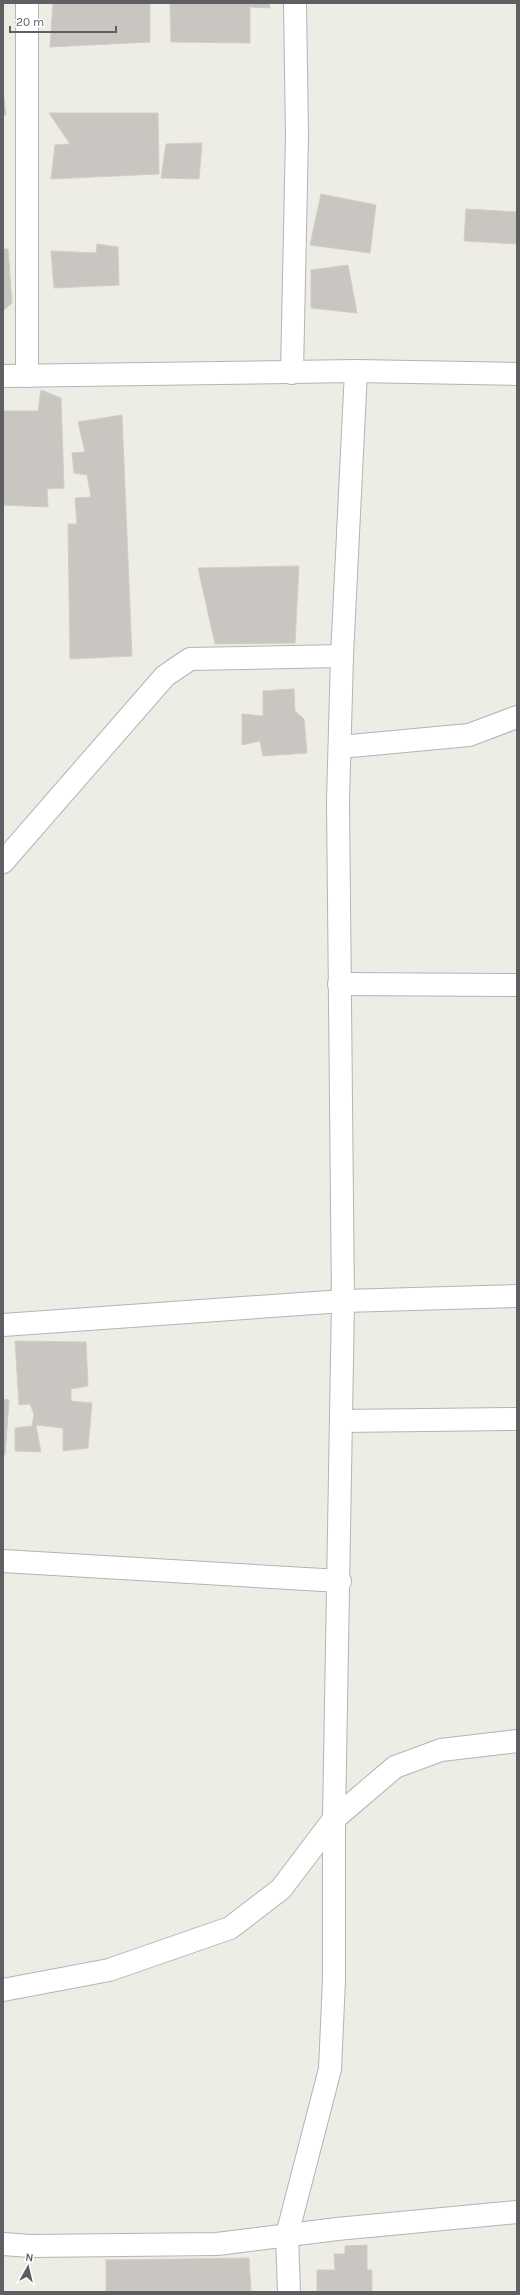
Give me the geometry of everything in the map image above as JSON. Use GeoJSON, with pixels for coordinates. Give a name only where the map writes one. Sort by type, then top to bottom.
{"type":"FeatureCollection","features":[{"type":"Feature","properties":{"kind":"street"},"geometry":{"type":"LineString","coordinates":[[27,3],[27,376]]}},
{"type":"Feature","properties":{"kind":"street"},"geometry":{"type":"LineString","coordinates":[[292,373],[297,135],[295,3]]}},
{"type":"Feature","properties":{"kind":"street"},"geometry":{"type":"LineString","coordinates":[[3,376],[356,371],[517,374]]}},
{"type":"Feature","properties":{"kind":"street"},"geometry":{"type":"LineString","coordinates":[[289,2292],[288,2235],[330,2069],[334,1980],[334,1819],[340,1581],[342,1301],[339,984],[340,747],[342,656],[356,371]]}},
{"type":"Feature","properties":{"kind":"street"},"geometry":{"type":"LineString","coordinates":[[3,862],[165,676],[190,659],[342,656]]}},
{"type":"Feature","properties":{"kind":"street"},"geometry":{"type":"LineString","coordinates":[[340,747],[469,735],[517,717]]}},
{"type":"Feature","properties":{"kind":"street"},"geometry":{"type":"LineString","coordinates":[[339,984],[517,985]]}},
{"type":"Feature","properties":{"kind":"street"},"geometry":{"type":"LineString","coordinates":[[3,1325],[342,1301],[517,1296]]}},
{"type":"Feature","properties":{"kind":"street"},"geometry":{"type":"LineString","coordinates":[[341,1421],[517,1419]]}},
{"type":"Feature","properties":{"kind":"street"},"geometry":{"type":"LineString","coordinates":[[3,1561],[340,1581]]}},
{"type":"Feature","properties":{"kind":"street"},"geometry":{"type":"LineString","coordinates":[[3,1990],[109,1970],[230,1928],[281,1889],[334,1819],[395,1767],[440,1750],[517,1741]]}},
{"type":"Feature","properties":{"kind":"street"},"geometry":{"type":"LineString","coordinates":[[3,2244],[30,2246],[217,2244],[288,2235],[517,2212]]}},
{"type":"Feature","properties":{"kind":"building"},"geometry":{"type":"Polygon","coordinates":[[[53,3],[150,3],[150,42],[50,47],[53,3]]]}},
{"type":"Feature","properties":{"kind":"building"},"geometry":{"type":"Polygon","coordinates":[[[170,3],[269,3],[270,8],[250,7],[250,43],[171,42],[170,3]]]}},
{"type":"Feature","properties":{"kind":"building"},"geometry":{"type":"Polygon","coordinates":[[[4,98],[6,115],[3,115],[4,98]]]}},
{"type":"Feature","properties":{"kind":"building"},"geometry":{"type":"Polygon","coordinates":[[[49,113],[158,113],[159,174],[51,179],[55,145],[70,144],[49,113]]]}},
{"type":"Feature","properties":{"kind":"building"},"geometry":{"type":"Polygon","coordinates":[[[202,143],[199,179],[161,178],[166,144],[202,143]]]}},
{"type":"Feature","properties":{"kind":"building"},"geometry":{"type":"Polygon","coordinates":[[[321,194],[376,205],[370,253],[310,245],[321,194]]]}},
{"type":"Feature","properties":{"kind":"building"},"geometry":{"type":"Polygon","coordinates":[[[466,209],[517,212],[517,244],[464,241],[466,209]]]}},
{"type":"Feature","properties":{"kind":"building"},"geometry":{"type":"Polygon","coordinates":[[[97,244],[118,247],[119,285],[54,288],[51,251],[96,253],[97,244]]]}},
{"type":"Feature","properties":{"kind":"building"},"geometry":{"type":"Polygon","coordinates":[[[3,249],[8,249],[12,303],[3,311],[3,249]]]}},
{"type":"Feature","properties":{"kind":"building"},"geometry":{"type":"Polygon","coordinates":[[[348,265],[357,313],[311,308],[311,270],[348,265]]]}},
{"type":"Feature","properties":{"kind":"building"},"geometry":{"type":"Polygon","coordinates":[[[41,390],[61,398],[64,488],[47,489],[48,507],[3,505],[3,411],[38,411],[41,390]]]}},
{"type":"Feature","properties":{"kind":"building"},"geometry":{"type":"Polygon","coordinates":[[[122,415],[132,656],[70,659],[68,524],[77,524],[75,498],[91,497],[87,475],[74,473],[72,453],[85,452],[78,422],[122,415]]]}},
{"type":"Feature","properties":{"kind":"building"},"geometry":{"type":"Polygon","coordinates":[[[299,566],[295,643],[215,644],[198,568],[299,566]]]}},
{"type":"Feature","properties":{"kind":"building"},"geometry":{"type":"Polygon","coordinates":[[[294,689],[295,711],[304,719],[307,753],[263,756],[260,741],[242,745],[242,714],[263,716],[263,691],[294,689]]]}},
{"type":"Feature","properties":{"kind":"building"},"geometry":{"type":"Polygon","coordinates":[[[15,1341],[86,1342],[88,1386],[71,1389],[71,1401],[92,1403],[88,1448],[63,1451],[63,1428],[36,1425],[41,1452],[15,1451],[15,1428],[32,1426],[34,1414],[30,1404],[19,1405],[15,1341]]]}},
{"type":"Feature","properties":{"kind":"building"},"geometry":{"type":"Polygon","coordinates":[[[3,1399],[9,1400],[5,1455],[3,1454],[3,1399]]]}},
{"type":"Feature","properties":{"kind":"building"},"geometry":{"type":"Polygon","coordinates":[[[367,2245],[367,2270],[372,2270],[372,2292],[317,2292],[317,2270],[335,2270],[334,2254],[345,2254],[345,2246],[367,2245]]]}},
{"type":"Feature","properties":{"kind":"building"},"geometry":{"type":"Polygon","coordinates":[[[249,2258],[251,2292],[106,2292],[106,2260],[249,2258]]]}}]}
